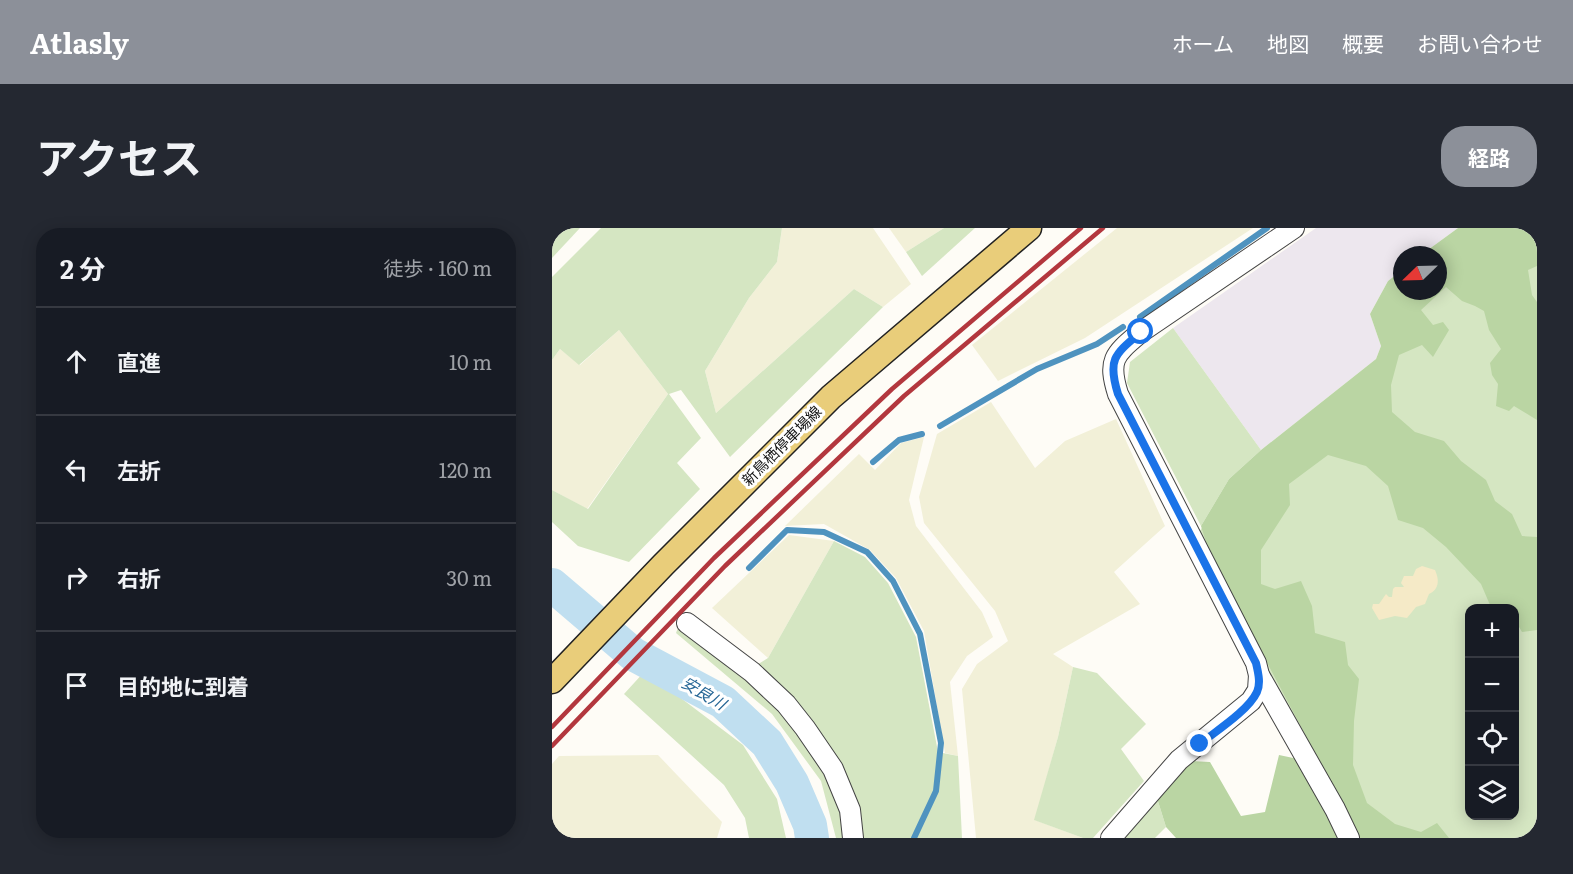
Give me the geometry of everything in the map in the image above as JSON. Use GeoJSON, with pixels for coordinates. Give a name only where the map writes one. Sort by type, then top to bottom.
{"type":"FeatureCollection","features":[{"type":"Feature","properties":{"kind":"main road","name":"新鳥栖停車場線"},"geometry":{"type":"LineString","coordinates":[[552,681],[663,565],[831,397],[1029,228]]}},
{"type":"Feature","properties":{"kind":"street"},"geometry":{"type":"LineString","coordinates":[[1294,228],[1141,332],[1122,348],[1113,361],[1112,375],[1118,394],[1256,663],[1259,675],[1349,838]]}},
{"type":"Feature","properties":{"kind":"street"},"geometry":{"type":"LineString","coordinates":[[687,623],[752,672],[786,704],[805,728],[833,769],[850,810],[853,838]]}},
{"type":"Feature","properties":{"kind":"street"},"geometry":{"type":"LineString","coordinates":[[1111,838],[1179,760],[1251,701],[1258,690],[1259,675]]}},
{"type":"Feature","properties":{"kind":"shaded area"},"geometry":{"type":"Polygon","coordinates":[[[782,228],[873,228],[911,284],[883,307],[854,289],[716,413],[705,371],[749,298],[777,262],[782,228]]]}},
{"type":"Feature","properties":{"kind":"shaded area"},"geometry":{"type":"Polygon","coordinates":[[[889,228],[944,228],[906,252],[889,228]]]}},
{"type":"Feature","properties":{"kind":"shaded area"},"geometry":{"type":"Polygon","coordinates":[[[1117,228],[1253,228],[1085,338],[998,381],[972,345],[1117,228]]]}},
{"type":"Feature","properties":{"kind":"shaded area"},"geometry":{"type":"Polygon","coordinates":[[[1316,228],[1458,228],[1433,246],[1393,246],[1393,277],[1388,281],[1370,314],[1381,346],[1376,359],[1261,450],[1173,328],[1316,228]]]}},
{"type":"Feature","properties":{"kind":"shaded area"},"geometry":{"type":"Polygon","coordinates":[[[619,330],[668,394],[587,509],[552,490],[552,360],[560,349],[580,365],[619,330]]]}},
{"type":"Feature","properties":{"kind":"shaded area"},"geometry":{"type":"Polygon","coordinates":[[[991,402],[1035,468],[1065,441],[1116,419],[1165,526],[1114,572],[1140,604],[1053,654],[1073,667],[1058,737],[1035,820],[1083,838],[976,838],[962,689],[977,664],[1008,641],[995,611],[924,523],[919,497],[937,434],[991,402]]]}},
{"type":"Feature","properties":{"kind":"shaded area"},"geometry":{"type":"Polygon","coordinates":[[[924,437],[909,500],[916,526],[982,612],[993,637],[967,656],[950,682],[958,756],[945,753],[924,631],[896,578],[870,550],[824,524],[785,526],[859,454],[875,470],[901,443],[924,437]]]}},
{"type":"Feature","properties":{"kind":"shaded area"},"geometry":{"type":"Polygon","coordinates":[[[789,535],[834,541],[768,658],[712,608],[789,535]]]}},
{"type":"Feature","properties":{"kind":"shaded area"},"geometry":{"type":"Polygon","coordinates":[[[658,755],[722,822],[717,838],[552,838],[552,764],[559,756],[658,755]]]}},
{"type":"Feature","properties":{"kind":"green space"},"geometry":{"type":"Polygon","coordinates":[[[552,228],[580,228],[552,258],[552,228]]]}},
{"type":"Feature","properties":{"kind":"green space"},"geometry":{"type":"Polygon","coordinates":[[[601,228],[782,228],[777,262],[749,298],[705,371],[716,413],[854,289],[883,307],[730,457],[681,390],[669,394],[701,438],[677,463],[700,489],[629,562],[578,546],[552,522],[552,490],[588,509],[668,394],[619,330],[579,365],[560,349],[552,360],[552,277],[601,228]]]}},
{"type":"Feature","properties":{"kind":"green space"},"geometry":{"type":"Polygon","coordinates":[[[944,228],[975,228],[922,276],[906,252],[944,228]]]}},
{"type":"Feature","properties":{"kind":"green space"},"geometry":{"type":"Polygon","coordinates":[[[1458,228],[1537,228],[1537,266],[1528,270],[1532,295],[1537,302],[1537,420],[1514,406],[1509,411],[1496,406],[1498,384],[1492,375],[1490,363],[1501,349],[1489,330],[1484,311],[1462,301],[1447,288],[1447,246],[1433,246],[1458,228]]]}},
{"type":"Feature","properties":{"kind":"green space"},"geometry":{"type":"Polygon","coordinates":[[[1537,228],[1537,838],[1357,838],[1197,535],[1234,480],[1377,365],[1398,322],[1426,300],[1447,300],[1447,285],[1537,228]]]}},
{"type":"Feature","properties":{"kind":"green space"},"geometry":{"type":"Polygon","coordinates":[[[1393,277],[1393,300],[1432,300],[1421,310],[1433,325],[1443,322],[1449,330],[1433,357],[1422,345],[1399,355],[1391,385],[1392,412],[1415,432],[1444,441],[1461,461],[1486,480],[1495,501],[1512,514],[1522,536],[1537,537],[1537,630],[1522,632],[1519,627],[1519,604],[1490,604],[1481,584],[1446,547],[1423,528],[1398,520],[1388,486],[1366,466],[1328,455],[1289,484],[1290,505],[1261,550],[1261,584],[1275,589],[1301,581],[1312,606],[1315,633],[1345,642],[1348,665],[1359,679],[1354,721],[1353,765],[1367,803],[1395,824],[1421,832],[1437,823],[1449,838],[1360,838],[1210,555],[1201,526],[1229,479],[1261,450],[1376,359],[1381,346],[1370,314],[1388,281],[1393,277]]]}},
{"type":"Feature","properties":{"kind":"green space"},"geometry":{"type":"Polygon","coordinates":[[[1173,328],[1261,450],[1229,479],[1201,526],[1127,383],[1130,362],[1173,328]]]}},
{"type":"Feature","properties":{"kind":"green space"},"geometry":{"type":"Polygon","coordinates":[[[834,541],[865,557],[888,583],[916,637],[938,752],[958,756],[962,838],[836,838],[821,781],[772,714],[676,633],[680,622],[744,673],[768,658],[834,541]]]}},
{"type":"Feature","properties":{"kind":"green space"},"geometry":{"type":"Polygon","coordinates":[[[1073,667],[1097,673],[1146,724],[1121,749],[1144,781],[1093,838],[1083,838],[1034,820],[1058,737],[1073,667]]]}},
{"type":"Feature","properties":{"kind":"green space"},"geometry":{"type":"Polygon","coordinates":[[[645,671],[743,745],[777,799],[786,838],[749,838],[745,818],[724,785],[624,694],[645,671]]]}},
{"type":"Feature","properties":{"kind":"green space"},"geometry":{"type":"Polygon","coordinates":[[[1279,755],[1298,759],[1338,838],[1176,838],[1166,827],[1157,798],[1191,761],[1210,762],[1241,816],[1265,812],[1279,755]]]}},
{"type":"Feature","properties":{"kind":"green space"},"geometry":{"type":"Polygon","coordinates":[[[1157,798],[1166,827],[1155,838],[1120,838],[1157,798]]]}},
{"type":"Feature","properties":{"kind":"sand"},"geometry":{"type":"Polygon","coordinates":[[[1422,566],[1435,570],[1438,580],[1437,587],[1429,594],[1425,604],[1416,607],[1407,618],[1395,616],[1379,620],[1372,608],[1373,604],[1379,604],[1386,594],[1392,597],[1395,587],[1404,587],[1401,583],[1404,576],[1413,576],[1416,569],[1422,566]]]}},
{"type":"Feature","properties":{"kind":"waterway"},"geometry":{"type":"LineString","coordinates":[[1140,317],[1267,228]]}},
{"type":"Feature","properties":{"kind":"waterway"},"geometry":{"type":"LineString","coordinates":[[940,426],[1037,369],[1097,344],[1123,327]]}},
{"type":"Feature","properties":{"kind":"waterway"},"geometry":{"type":"LineString","coordinates":[[873,462],[899,440],[922,434]]}},
{"type":"Feature","properties":{"kind":"waterway"},"geometry":{"type":"LineString","coordinates":[[749,568],[787,530],[824,532],[867,552],[893,581],[920,634],[941,743],[936,791],[914,838]]}},
{"type":"Feature","properties":{"kind":"waterway","name":"安良川"},"geometry":{"type":"LineString","coordinates":[[552,585],[633,654],[723,702],[767,743],[792,783],[810,825],[812,838]]}},
{"type":"Feature","properties":{"kind":"railway"},"geometry":{"type":"LineString","coordinates":[[552,727],[714,558],[892,389],[1081,228]]}},
{"type":"Feature","properties":{"kind":"railway"},"geometry":{"type":"LineString","coordinates":[[552,746],[725,566],[904,396],[1103,228]]}},
{"type":"Feature","properties":{"kind":"route"},"geometry":{"type":"LineString","coordinates":[[1141,332],[1122,348],[1113,361],[1112,375],[1118,394],[1256,663],[1259,675],[1258,690],[1251,701],[1200,744]]}}]}
